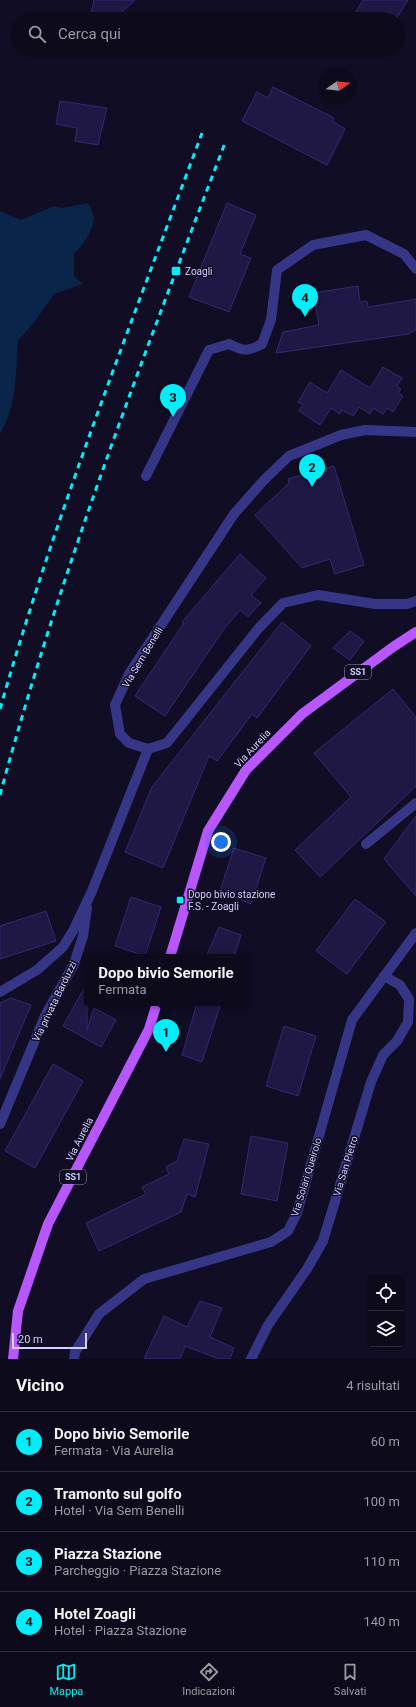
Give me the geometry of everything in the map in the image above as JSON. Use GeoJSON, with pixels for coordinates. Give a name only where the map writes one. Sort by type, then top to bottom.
{"type":"FeatureCollection","features":[{"type":"Feature","properties":{"kind":"main road","name":"Via Aurelia"},"geometry":{"type":"LineString","coordinates":[[171,954],[208,830],[246,770],[302,714],[393,647],[416,632]]}},
{"type":"Feature","properties":{"kind":"main road","name":"Via Aurelia"},"geometry":{"type":"LineString","coordinates":[[13,1359],[18,1311],[48,1224],[149,1029],[156,1006]]}},
{"type":"Feature","properties":{"kind":"street"},"geometry":{"type":"LineString","coordinates":[[146,476],[209,350],[229,344],[241,350],[251,350],[262,344],[271,320],[278,270],[313,245],[366,235],[404,254],[416,269]]}},
{"type":"Feature","properties":{"kind":"street","name":"Via Sem Benelli"},"geometry":{"type":"LineString","coordinates":[[148,749],[130,743],[120,734],[115,705],[129,674],[234,514],[264,480],[289,456],[341,435],[365,430],[416,432]]}},
{"type":"Feature","properties":{"kind":"street"},"geometry":{"type":"LineString","coordinates":[[148,749],[167,743],[258,629],[283,603],[318,596],[375,604],[407,604],[416,601]]}},
{"type":"Feature","properties":{"kind":"street","name":"Via privata Barduzzi"},"geometry":{"type":"LineString","coordinates":[[0,992],[37,970],[63,947],[74,929],[89,898],[148,749]]}},
{"type":"Feature","properties":{"kind":"street"},"geometry":{"type":"LineString","coordinates":[[366,844],[416,803]]}},
{"type":"Feature","properties":{"kind":"street","name":"Via privata Barduzzi"},"geometry":{"type":"LineString","coordinates":[[0,1124],[45,1016],[74,964],[83,936],[89,898]]}},
{"type":"Feature","properties":{"kind":"street","name":"Via Solari Queirolo"},"geometry":{"type":"LineString","coordinates":[[74,1359],[75,1352],[99,1314],[144,1279],[271,1242],[288,1231],[297,1213],[352,1020],[416,934]]}},
{"type":"Feature","properties":{"kind":"street","name":"Via San Pietro"},"geometry":{"type":"LineString","coordinates":[[251,1359],[268,1325],[323,1241],[371,1082],[383,1055],[397,1041],[408,1022],[409,999],[400,985],[384,976]]}},
{"type":"Feature","properties":{"kind":"water"},"geometry":{"type":"Polygon","coordinates":[[[88,203],[94,218],[92,228],[81,246],[74,253],[74,276],[83,284],[54,294],[33,324],[18,340],[13,400],[6,423],[0,434],[0,211],[21,220],[54,206],[63,208],[88,203]]]}},
{"type":"Feature","properties":{"kind":"building"},"geometry":{"type":"Polygon","coordinates":[[[94,0],[135,0],[122,12],[91,12],[94,0]]]}},
{"type":"Feature","properties":{"kind":"building"},"geometry":{"type":"Polygon","coordinates":[[[363,0],[408,0],[400,12],[355,12],[363,0]]]}},
{"type":"Feature","properties":{"kind":"building"},"geometry":{"type":"Polygon","coordinates":[[[273,87],[334,118],[332,121],[345,129],[327,165],[242,121],[257,92],[268,98],[273,87]]]}},
{"type":"Feature","properties":{"kind":"building"},"geometry":{"type":"Polygon","coordinates":[[[60,101],[107,108],[98,145],[75,141],[77,128],[56,124],[60,101]]]}},
{"type":"Feature","properties":{"kind":"building"},"geometry":{"type":"Polygon","coordinates":[[[227,203],[256,215],[240,254],[251,258],[229,312],[189,297],[227,203]]]}},
{"type":"Feature","properties":{"kind":"building"},"geometry":{"type":"Polygon","coordinates":[[[358,286],[360,302],[367,301],[368,307],[416,299],[416,330],[408,334],[276,353],[283,332],[319,325],[313,293],[358,286]]]}},
{"type":"Feature","properties":{"kind":"building"},"geometry":{"type":"Polygon","coordinates":[[[383,367],[402,378],[397,386],[401,389],[398,393],[403,396],[393,412],[387,408],[383,414],[373,408],[370,414],[359,407],[353,416],[342,410],[340,414],[331,408],[320,425],[299,411],[303,404],[298,402],[310,382],[327,393],[341,370],[370,388],[383,367]]]}},
{"type":"Feature","properties":{"kind":"building"},"geometry":{"type":"Polygon","coordinates":[[[334,466],[364,565],[335,574],[330,559],[302,568],[255,515],[289,483],[288,479],[334,466]]]}},
{"type":"Feature","properties":{"kind":"building"},"geometry":{"type":"Polygon","coordinates":[[[240,554],[266,578],[251,595],[261,603],[248,617],[240,610],[224,629],[165,716],[135,696],[184,623],[182,622],[240,554]]]}},
{"type":"Feature","properties":{"kind":"building"},"geometry":{"type":"Polygon","coordinates":[[[282,622],[311,646],[257,718],[252,714],[217,761],[209,756],[163,868],[125,852],[152,787],[282,622]]]}},
{"type":"Feature","properties":{"kind":"building"},"geometry":{"type":"Polygon","coordinates":[[[350,631],[364,641],[350,660],[333,648],[350,631]]]}},
{"type":"Feature","properties":{"kind":"building"},"geometry":{"type":"Polygon","coordinates":[[[393,689],[416,717],[416,786],[320,877],[295,850],[351,797],[314,753],[393,689]]]}},
{"type":"Feature","properties":{"kind":"building"},"geometry":{"type":"Polygon","coordinates":[[[416,816],[416,896],[384,859],[416,816]]]}},
{"type":"Feature","properties":{"kind":"building"},"geometry":{"type":"Polygon","coordinates":[[[234,848],[266,858],[251,904],[220,891],[234,848]]]}},
{"type":"Feature","properties":{"kind":"building"},"geometry":{"type":"Polygon","coordinates":[[[131,897],[161,907],[146,954],[139,954],[115,946],[131,897]]]}},
{"type":"Feature","properties":{"kind":"building"},"geometry":{"type":"Polygon","coordinates":[[[355,899],[386,922],[347,974],[316,951],[355,899]]]}},
{"type":"Feature","properties":{"kind":"building"},"geometry":{"type":"Polygon","coordinates":[[[46,911],[56,941],[0,959],[0,926],[46,911]]]}},
{"type":"Feature","properties":{"kind":"building"},"geometry":{"type":"Polygon","coordinates":[[[219,927],[241,935],[235,954],[207,954],[219,927]]]}},
{"type":"Feature","properties":{"kind":"building"},"geometry":{"type":"Polygon","coordinates":[[[84,988],[84,1006],[87,1006],[87,1030],[94,1008],[116,1020],[101,1047],[63,1026],[84,988]]]}},
{"type":"Feature","properties":{"kind":"building"},"geometry":{"type":"Polygon","coordinates":[[[11,998],[31,1005],[0,1079],[0,1003],[11,998]]]}},
{"type":"Feature","properties":{"kind":"building"},"geometry":{"type":"Polygon","coordinates":[[[196,1006],[220,1006],[202,1062],[182,1055],[196,1006]]]}},
{"type":"Feature","properties":{"kind":"building"},"geometry":{"type":"Polygon","coordinates":[[[284,1026],[316,1036],[298,1096],[266,1086],[284,1026]]]}},
{"type":"Feature","properties":{"kind":"building"},"geometry":{"type":"Polygon","coordinates":[[[53,1064],[83,1081],[35,1168],[5,1151],[53,1064]]]}},
{"type":"Feature","properties":{"kind":"building"},"geometry":{"type":"Polygon","coordinates":[[[251,1136],[288,1143],[277,1201],[241,1194],[251,1136]]]}},
{"type":"Feature","properties":{"kind":"building"},"geometry":{"type":"Polygon","coordinates":[[[184,1139],[209,1144],[195,1197],[187,1194],[181,1212],[99,1251],[86,1223],[146,1194],[142,1187],[169,1174],[166,1167],[177,1161],[184,1139]]]}},
{"type":"Feature","properties":{"kind":"building"},"geometry":{"type":"Polygon","coordinates":[[[200,1301],[222,1308],[210,1337],[234,1348],[230,1359],[219,1359],[185,1346],[180,1359],[144,1359],[164,1316],[187,1327],[200,1301]]]}},
{"type":"Feature","properties":{"kind":"railway"},"geometry":{"type":"LineString","coordinates":[[0,709],[45,563],[95,419],[202,133]]}},
{"type":"Feature","properties":{"kind":"railway"},"geometry":{"type":"LineString","coordinates":[[0,795],[49,629],[76,547],[104,466],[225,143]]}},
{"type":"Feature","properties":{"kind":"place","name":"Zoagli"},"geometry":{"type":"Point","coordinates":[176,271]}},
{"type":"Feature","properties":{"kind":"place","name":"Hotel Zoagli"},"geometry":{"type":"Point","coordinates":[305,317]}},
{"type":"Feature","properties":{"kind":"place","name":"Piazza Stazione"},"geometry":{"type":"Point","coordinates":[173,417]}},
{"type":"Feature","properties":{"kind":"place","name":"Tramonto sul golfo"},"geometry":{"type":"Point","coordinates":[312,487]}},
{"type":"Feature","properties":{"kind":"place","name":"Dopo bivio stazione F.S. - Zoagli"},"geometry":{"type":"Point","coordinates":[180,900]}},
{"type":"Feature","properties":{"kind":"place","name":"Dopo bivio Semorile"},"geometry":{"type":"Point","coordinates":[166,1052]}}]}
